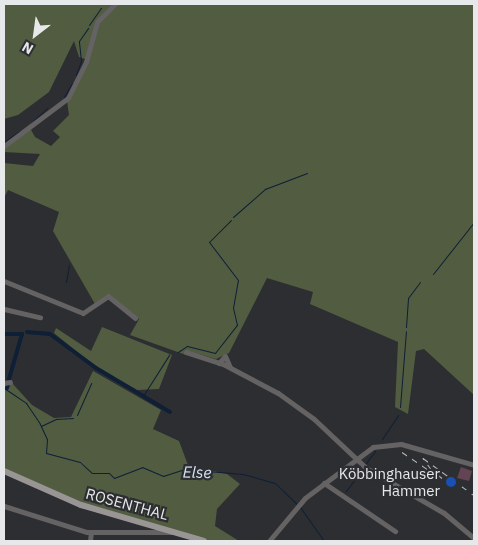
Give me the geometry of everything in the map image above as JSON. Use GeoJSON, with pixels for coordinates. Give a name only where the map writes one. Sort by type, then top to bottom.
{"type":"FeatureCollection","features":[{"type":"Feature","properties":{"kind":"main road","name":"ROSENTHAL"},"geometry":{"type":"LineString","coordinates":[[4,471],[72,502],[175,530],[204,541]]}},
{"type":"Feature","properties":{"kind":"street"},"geometry":{"type":"LineString","coordinates":[[4,146],[68,98],[86,62],[94,30],[115,4]]}},
{"type":"Feature","properties":{"kind":"street"},"geometry":{"type":"LineString","coordinates":[[4,281],[83,313],[108,296],[134,318]]}},
{"type":"Feature","properties":{"kind":"street"},"geometry":{"type":"LineString","coordinates":[[4,310],[40,317]]}},
{"type":"Feature","properties":{"kind":"street"},"geometry":{"type":"LineString","coordinates":[[186,352],[230,367],[305,411],[354,458],[381,478],[444,513],[474,538]]}},
{"type":"Feature","properties":{"kind":"street"},"geometry":{"type":"LineString","coordinates":[[269,541],[297,505],[354,458],[393,444],[474,465]]}},
{"type":"Feature","properties":{"kind":"street"},"geometry":{"type":"LineString","coordinates":[[324,483],[395,530]]}},
{"type":"Feature","properties":{"kind":"street"},"geometry":{"type":"LineString","coordinates":[[4,506],[91,532],[175,530]]}},
{"type":"Feature","properties":{"kind":"street"},"geometry":{"type":"LineString","coordinates":[[90,541],[91,532]]}},
{"type":"Feature","properties":{"kind":"green space"},"geometry":{"type":"Polygon","coordinates":[[[4,4],[474,4],[474,395],[424,349],[416,351],[408,414],[395,407],[398,342],[310,304],[313,292],[267,278],[229,353],[216,359],[189,351],[186,355],[130,335],[139,319],[107,295],[95,304],[53,231],[59,212],[8,190],[4,198],[4,163],[33,166],[40,154],[4,152],[4,148],[30,128],[35,137],[51,146],[60,137],[53,131],[69,115],[67,101],[88,60],[79,57],[74,41],[49,92],[18,115],[4,119],[4,4]]]}},
{"type":"Feature","properties":{"kind":"green space"},"geometry":{"type":"Polygon","coordinates":[[[102,327],[172,355],[159,389],[137,390],[97,368],[54,333],[56,328],[91,351],[102,327]]]}},
{"type":"Feature","properties":{"kind":"green space"},"geometry":{"type":"Polygon","coordinates":[[[93,371],[161,410],[153,429],[179,441],[188,465],[227,474],[240,484],[217,509],[215,526],[239,541],[210,541],[82,504],[4,469],[5,385],[12,383],[32,405],[54,418],[71,417],[93,371]]]}},
{"type":"Feature","properties":{"kind":"building"},"geometry":{"type":"Polygon","coordinates":[[[461,467],[472,471],[469,481],[457,478],[461,467]]]}},
{"type":"Feature","properties":{"kind":"waterway"},"geometry":{"type":"LineString","coordinates":[[89,25],[101,8]]}},
{"type":"Feature","properties":{"kind":"waterway"},"geometry":{"type":"LineString","coordinates":[[76,75],[81,61],[79,41],[88,28]]}},
{"type":"Feature","properties":{"kind":"waterway"},"geometry":{"type":"LineString","coordinates":[[64,97],[72,83]]}},
{"type":"Feature","properties":{"kind":"waterway"},"geometry":{"type":"LineString","coordinates":[[31,123],[47,108]]}},
{"type":"Feature","properties":{"kind":"waterway"},"geometry":{"type":"LineString","coordinates":[[4,142],[20,131]]}},
{"type":"Feature","properties":{"kind":"waterway"},"geometry":{"type":"LineString","coordinates":[[233,217],[265,189],[307,173]]}},
{"type":"Feature","properties":{"kind":"waterway"},"geometry":{"type":"LineString","coordinates":[[178,352],[187,346],[215,353],[237,325],[233,308],[238,280],[209,242],[231,220]]}},
{"type":"Feature","properties":{"kind":"waterway"},"geometry":{"type":"LineString","coordinates":[[433,274],[474,222]]}},
{"type":"Feature","properties":{"kind":"waterway"},"geometry":{"type":"LineString","coordinates":[[66,282],[69,265]]}},
{"type":"Feature","properties":{"kind":"waterway"},"geometry":{"type":"LineString","coordinates":[[406,327],[408,298],[420,282]]}},
{"type":"Feature","properties":{"kind":"waterway"},"geometry":{"type":"LineString","coordinates":[[400,407],[406,331]]}},
{"type":"Feature","properties":{"kind":"waterway"},"geometry":{"type":"LineString","coordinates":[[27,332],[50,334],[96,368],[170,412]]}},
{"type":"Feature","properties":{"kind":"waterway"},"geometry":{"type":"LineString","coordinates":[[4,334],[22,334],[9,379]]}},
{"type":"Feature","properties":{"kind":"waterway"},"geometry":{"type":"LineString","coordinates":[[143,396],[169,355]]}},
{"type":"Feature","properties":{"kind":"waterway"},"geometry":{"type":"LineString","coordinates":[[77,415],[91,383]]}},
{"type":"Feature","properties":{"kind":"waterway","name":"Else"},"geometry":{"type":"LineString","coordinates":[[4,388],[26,403],[39,422],[47,439],[46,453],[80,462],[92,473],[109,473],[114,478],[142,467],[163,476],[184,469],[243,474],[275,483],[297,504]]}},
{"type":"Feature","properties":{"kind":"waterway"},"geometry":{"type":"LineString","coordinates":[[382,439],[398,415]]}},
{"type":"Feature","properties":{"kind":"waterway"},"geometry":{"type":"LineString","coordinates":[[41,426],[56,419],[73,418]]}},
{"type":"Feature","properties":{"kind":"waterway"},"geometry":{"type":"LineString","coordinates":[[366,463],[375,451]]}},
{"type":"Feature","properties":{"kind":"waterway"},"geometry":{"type":"LineString","coordinates":[[346,491],[362,470]]}},
{"type":"Feature","properties":{"kind":"waterway","name":"Else"},"geometry":{"type":"LineString","coordinates":[[300,507],[324,541]]}},
{"type":"Feature","properties":{"kind":"railway"},"geometry":{"type":"LineString","coordinates":[[402,452],[429,470]]}},
{"type":"Feature","properties":{"kind":"railway"},"geometry":{"type":"LineString","coordinates":[[442,478],[431,469],[423,458],[474,495]]}},
{"type":"Feature","properties":{"kind":"place","name":"Köbbinghauser Hammer"},"geometry":{"type":"Point","coordinates":[451,482]}}]}
